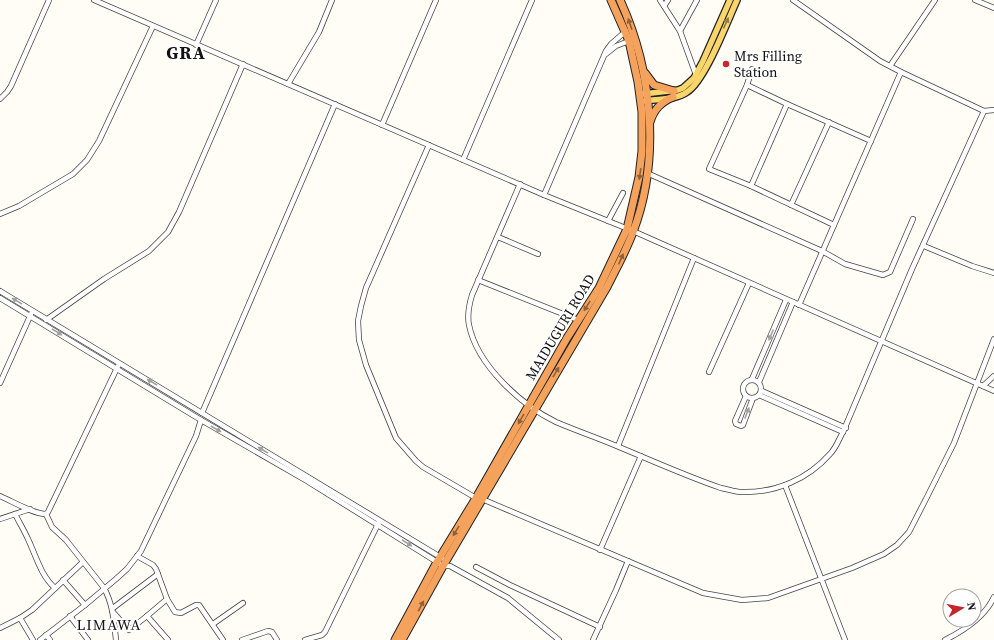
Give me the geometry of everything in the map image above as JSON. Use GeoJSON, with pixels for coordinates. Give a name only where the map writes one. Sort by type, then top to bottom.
{"type":"FeatureCollection","features":[{"type":"Feature","properties":{"kind":"highway","name":"MAIDUGURI ROAD"},"geometry":{"type":"LineString","coordinates":[[611,0],[626,32],[643,94]]}},
{"type":"Feature","properties":{"kind":"highway","name":"MAIDUGURI ROAD"},"geometry":{"type":"LineString","coordinates":[[395,640],[443,562],[532,407],[607,287],[618,266],[647,173],[648,126],[643,94],[643,70],[631,26],[620,0]]}},
{"type":"Feature","properties":{"kind":"highway"},"geometry":{"type":"LineString","coordinates":[[643,70],[654,85],[674,94],[654,111],[648,126]]}},
{"type":"Feature","properties":{"kind":"highway","name":"MAIDUGURI ROAD"},"geometry":{"type":"LineString","coordinates":[[532,407],[578,320],[599,288],[630,230],[642,151],[642,121],[644,102]]}},
{"type":"Feature","properties":{"kind":"highway","name":"MAIDUGURI ROAD"},"geometry":{"type":"LineString","coordinates":[[402,640],[443,562]]}},
{"type":"Feature","properties":{"kind":"main road"},"geometry":{"type":"LineString","coordinates":[[644,102],[687,92],[694,87],[699,81],[730,0]]}},
{"type":"Feature","properties":{"kind":"main road"},"geometry":{"type":"LineString","coordinates":[[643,94],[674,94],[683,88],[696,75],[705,62],[737,0]]}},
{"type":"Feature","properties":{"kind":"street"},"geometry":{"type":"LineString","coordinates":[[0,98],[7,92],[10,86],[49,0]]}},
{"type":"Feature","properties":{"kind":"street"},"geometry":{"type":"LineString","coordinates":[[94,0],[105,2],[152,26],[544,195],[630,230],[994,391]]}},
{"type":"Feature","properties":{"kind":"street"},"geometry":{"type":"LineString","coordinates":[[196,45],[216,0]]}},
{"type":"Feature","properties":{"kind":"street"},"geometry":{"type":"LineString","coordinates":[[288,84],[319,32],[332,0]]}},
{"type":"Feature","properties":{"kind":"street"},"geometry":{"type":"LineString","coordinates":[[382,125],[436,0]]}},
{"type":"Feature","properties":{"kind":"street"},"geometry":{"type":"LineString","coordinates":[[463,160],[532,0]]}},
{"type":"Feature","properties":{"kind":"street"},"geometry":{"type":"LineString","coordinates":[[660,0],[680,31],[696,75]]}},
{"type":"Feature","properties":{"kind":"street"},"geometry":{"type":"LineString","coordinates":[[664,6],[668,0]]}},
{"type":"Feature","properties":{"kind":"street"},"geometry":{"type":"LineString","coordinates":[[680,31],[697,0]]}},
{"type":"Feature","properties":{"kind":"street"},"geometry":{"type":"LineString","coordinates":[[793,0],[874,58],[984,111],[994,110]]}},
{"type":"Feature","properties":{"kind":"street"},"geometry":{"type":"LineString","coordinates":[[890,66],[934,0]]}},
{"type":"Feature","properties":{"kind":"street"},"geometry":{"type":"LineString","coordinates":[[975,0],[994,8]]}},
{"type":"Feature","properties":{"kind":"street"},"geometry":{"type":"LineString","coordinates":[[0,214],[19,206],[73,174],[87,160],[99,141],[152,26]]}},
{"type":"Feature","properties":{"kind":"street"},"geometry":{"type":"LineString","coordinates":[[544,195],[604,55],[611,44],[626,32]]}},
{"type":"Feature","properties":{"kind":"street"},"geometry":{"type":"LineString","coordinates":[[604,55],[616,46],[629,41]]}},
{"type":"Feature","properties":{"kind":"street"},"geometry":{"type":"LineString","coordinates":[[42,323],[104,279],[149,251],[168,232],[182,205],[242,64]]}},
{"type":"Feature","properties":{"kind":"street"},"geometry":{"type":"LineString","coordinates":[[752,70],[747,85],[709,169],[751,186],[834,225]]}},
{"type":"Feature","properties":{"kind":"street"},"geometry":{"type":"LineString","coordinates":[[799,305],[901,72]]}},
{"type":"Feature","properties":{"kind":"street"},"geometry":{"type":"LineString","coordinates":[[747,85],[871,141]]}},
{"type":"Feature","properties":{"kind":"street"},"geometry":{"type":"LineString","coordinates":[[202,413],[335,104]]}},
{"type":"Feature","properties":{"kind":"street"},"geometry":{"type":"LineString","coordinates":[[751,186],[787,104]]}},
{"type":"Feature","properties":{"kind":"street"},"geometry":{"type":"LineString","coordinates":[[520,184],[478,280],[469,308],[469,324],[476,346],[492,371],[532,407],[556,422],[721,488],[740,492],[764,491],[785,486],[819,465],[831,452],[844,430],[912,269],[924,246],[984,111]]}},
{"type":"Feature","properties":{"kind":"street"},"geometry":{"type":"LineString","coordinates":[[791,205],[828,122]]}},
{"type":"Feature","properties":{"kind":"street"},"geometry":{"type":"LineString","coordinates":[[429,145],[366,288],[358,322],[360,340],[366,365],[396,438],[423,467],[479,499],[703,593],[742,600],[768,598],[852,568],[884,554],[897,545],[908,532],[954,443],[994,339]]}},
{"type":"Feature","properties":{"kind":"street"},"geometry":{"type":"LineString","coordinates":[[647,173],[822,251],[845,264],[883,275],[890,272],[913,219]]}},
{"type":"Feature","properties":{"kind":"street"},"geometry":{"type":"LineString","coordinates":[[608,221],[623,193]]}},
{"type":"Feature","properties":{"kind":"street"},"geometry":{"type":"LineString","coordinates":[[498,237],[538,254]]}},
{"type":"Feature","properties":{"kind":"street"},"geometry":{"type":"LineString","coordinates":[[924,246],[972,266],[994,273]]}},
{"type":"Feature","properties":{"kind":"street"},"geometry":{"type":"LineString","coordinates":[[618,446],[694,258]]}},
{"type":"Feature","properties":{"kind":"street"},"geometry":{"type":"LineString","coordinates":[[478,280],[578,320]]}},
{"type":"Feature","properties":{"kind":"street"},"geometry":{"type":"LineString","coordinates":[[709,372],[749,283]]}},
{"type":"Feature","properties":{"kind":"street"},"geometry":{"type":"LineString","coordinates":[[0,291],[202,413],[443,562],[508,598],[559,640]]}},
{"type":"Feature","properties":{"kind":"street"},"geometry":{"type":"LineString","coordinates":[[0,298],[201,420],[379,522]]}},
{"type":"Feature","properties":{"kind":"street"},"geometry":{"type":"LineString","coordinates":[[761,393],[753,398],[743,425],[741,426],[736,424],[735,421],[746,396],[743,389],[744,384],[752,379],[786,300]]}},
{"type":"Feature","properties":{"kind":"street"},"geometry":{"type":"LineString","coordinates":[[761,393],[761,386],[759,382],[793,302]]}},
{"type":"Feature","properties":{"kind":"street"},"geometry":{"type":"LineString","coordinates":[[0,383],[33,310]]}},
{"type":"Feature","properties":{"kind":"street"},"geometry":{"type":"LineString","coordinates":[[763,352],[770,355]]}},
{"type":"Feature","properties":{"kind":"street"},"geometry":{"type":"LineString","coordinates":[[46,514],[120,363]]}},
{"type":"Feature","properties":{"kind":"street"},"geometry":{"type":"LineString","coordinates":[[983,386],[994,376]]}},
{"type":"Feature","properties":{"kind":"street"},"geometry":{"type":"LineString","coordinates":[[752,379],[759,382]]}},
{"type":"Feature","properties":{"kind":"street"},"geometry":{"type":"LineString","coordinates":[[761,393],[844,430]]}},
{"type":"Feature","properties":{"kind":"street"},"geometry":{"type":"LineString","coordinates":[[746,396],[753,398]]}},
{"type":"Feature","properties":{"kind":"street"},"geometry":{"type":"LineString","coordinates":[[40,640],[85,605],[127,569],[141,551],[192,443],[201,420]]}},
{"type":"Feature","properties":{"kind":"street"},"geometry":{"type":"LineString","coordinates":[[600,550],[641,456]]}},
{"type":"Feature","properties":{"kind":"street"},"geometry":{"type":"LineString","coordinates":[[785,486],[845,640]]}},
{"type":"Feature","properties":{"kind":"street"},"geometry":{"type":"LineString","coordinates":[[0,496],[42,514],[46,514]]}},
{"type":"Feature","properties":{"kind":"street"},"geometry":{"type":"LineString","coordinates":[[0,519],[30,509]]}},
{"type":"Feature","properties":{"kind":"street"},"geometry":{"type":"LineString","coordinates":[[15,514],[41,569],[55,588]]}},
{"type":"Feature","properties":{"kind":"street"},"geometry":{"type":"LineString","coordinates":[[46,514],[52,527],[66,540],[109,595],[113,610],[116,640]]}},
{"type":"Feature","properties":{"kind":"street"},"geometry":{"type":"LineString","coordinates":[[305,640],[322,635],[325,632],[379,522]]}},
{"type":"Feature","properties":{"kind":"street"},"geometry":{"type":"LineString","coordinates":[[137,556],[153,566],[158,574],[167,599],[175,612],[181,613],[196,604],[199,604],[223,640]]}},
{"type":"Feature","properties":{"kind":"street"},"geometry":{"type":"LineString","coordinates":[[593,640],[628,561]]}},
{"type":"Feature","properties":{"kind":"street"},"geometry":{"type":"LineString","coordinates":[[0,628],[32,610],[83,562]]}},
{"type":"Feature","properties":{"kind":"street"},"geometry":{"type":"LineString","coordinates":[[476,567],[600,627]]}},
{"type":"Feature","properties":{"kind":"street"},"geometry":{"type":"LineString","coordinates":[[113,610],[158,574]]}},
{"type":"Feature","properties":{"kind":"street"},"geometry":{"type":"LineString","coordinates":[[64,580],[85,605]]}},
{"type":"Feature","properties":{"kind":"street"},"geometry":{"type":"LineString","coordinates":[[945,640],[960,633],[981,615],[994,597]]}},
{"type":"Feature","properties":{"kind":"street"},"geometry":{"type":"LineString","coordinates":[[113,610],[129,630],[167,599]]}},
{"type":"Feature","properties":{"kind":"street"},"geometry":{"type":"LineString","coordinates":[[213,624],[243,603]]}},
{"type":"Feature","properties":{"kind":"street"},"geometry":{"type":"LineString","coordinates":[[70,616],[88,640]]}},
{"type":"Feature","properties":{"kind":"street"},"geometry":{"type":"LineString","coordinates":[[147,616],[168,640]]}},
{"type":"Feature","properties":{"kind":"street"},"geometry":{"type":"LineString","coordinates":[[20,618],[33,640]]}},
{"type":"Feature","properties":{"kind":"street"},"geometry":{"type":"LineString","coordinates":[[242,640],[268,631],[272,632],[277,640]]}},
{"type":"Feature","properties":{"kind":"street"},"geometry":{"type":"LineString","coordinates":[[46,635],[50,640]]}},
{"type":"Feature","properties":{"kind":"place","name":"Mrs Filling Station"},"geometry":{"type":"Point","coordinates":[726,64]}},
{"type":"Feature","properties":{"kind":"district","name":"GRA"},"geometry":{"type":"Point","coordinates":[186,52]}},
{"type":"Feature","properties":{"kind":"district","name":"LIMAWA"},"geometry":{"type":"Point","coordinates":[109,624]}}]}
